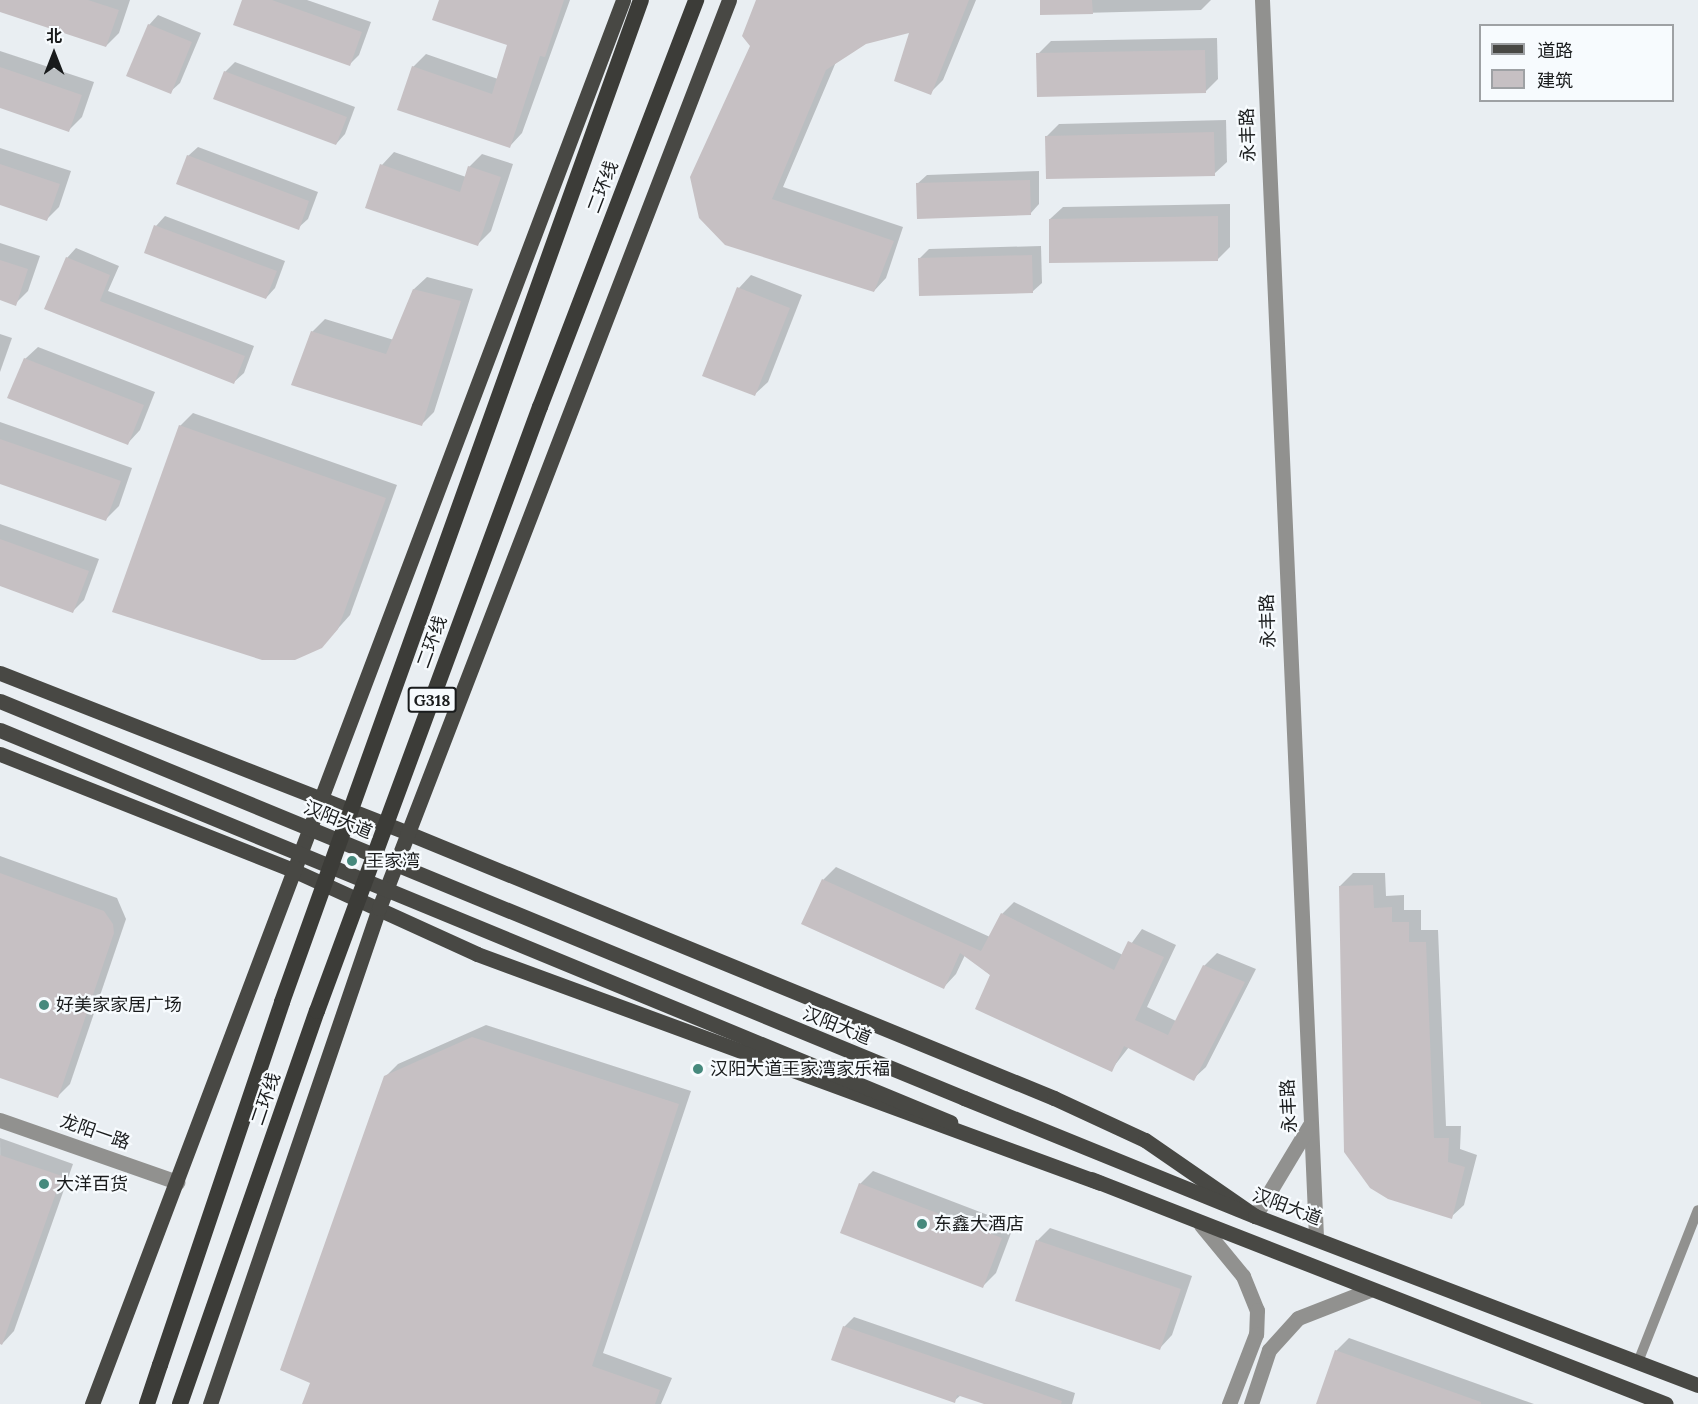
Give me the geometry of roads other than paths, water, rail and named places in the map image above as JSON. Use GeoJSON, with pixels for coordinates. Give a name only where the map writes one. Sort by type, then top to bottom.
{"type":"FeatureCollection","features":[{"type":"Feature","properties":{"kind":"highway","name":"二环线"},"geometry":{"type":"LineString","coordinates":[[147,1404],[286,991],[641,0]]}},
{"type":"Feature","properties":{"kind":"highway","name":"二环线"},"geometry":{"type":"LineString","coordinates":[[180,1404],[317,1011],[536,418],[696,0]]}},
{"type":"Feature","properties":{"kind":"main road"},"geometry":{"type":"LineString","coordinates":[[92,1404],[322,801],[623,0]]}},
{"type":"Feature","properties":{"kind":"main road"},"geometry":{"type":"LineString","coordinates":[[210,1404],[379,908],[410,834],[729,0]]}},
{"type":"Feature","properties":{"kind":"main road"},"geometry":{"type":"LineString","coordinates":[[0,673],[410,834],[1054,1098],[1145,1140],[1255,1216]]}},
{"type":"Feature","properties":{"kind":"main road","name":"汉阳大道"},"geometry":{"type":"LineString","coordinates":[[0,701],[1255,1216],[1698,1385]]}},
{"type":"Feature","properties":{"kind":"main road"},"geometry":{"type":"LineString","coordinates":[[0,730],[1201,1225],[1666,1404]]}},
{"type":"Feature","properties":{"kind":"main road"},"geometry":{"type":"LineString","coordinates":[[0,754],[295,872],[477,954],[1100,1183]]}},
{"type":"Feature","properties":{"kind":"street","name":"永丰路"},"geometry":{"type":"LineString","coordinates":[[1262,0],[1309,1126],[1316,1239]]}},
{"type":"Feature","properties":{"kind":"street","name":"龙阳一路"},"geometry":{"type":"LineString","coordinates":[[0,1120],[177,1182]]}},
{"type":"Feature","properties":{"kind":"street"},"geometry":{"type":"LineString","coordinates":[[1255,1216],[1309,1126]]}},
{"type":"Feature","properties":{"kind":"street"},"geometry":{"type":"LineString","coordinates":[[1201,1225],[1243,1276],[1257,1310],[1256,1334],[1229,1404]]}},
{"type":"Feature","properties":{"kind":"street"},"geometry":{"type":"LineString","coordinates":[[1251,1404],[1269,1350],[1298,1318],[1370,1290]]}},
{"type":"Feature","properties":{"kind":"lane"},"geometry":{"type":"LineString","coordinates":[[1638,1362],[1698,1210]]}},
{"type":"Feature","properties":{"kind":"place","name":"王家湾"},"geometry":{"type":"Point","coordinates":[352,861]}},
{"type":"Feature","properties":{"kind":"place","name":"好美家家居广场"},"geometry":{"type":"Point","coordinates":[44,1005]}},
{"type":"Feature","properties":{"kind":"place","name":"汉阳大道王家湾家乐福"},"geometry":{"type":"Point","coordinates":[698,1069]}},
{"type":"Feature","properties":{"kind":"place","name":"大洋百货"},"geometry":{"type":"Point","coordinates":[44,1184]}},
{"type":"Feature","properties":{"kind":"place","name":"东鑫大酒店"},"geometry":{"type":"Point","coordinates":[922,1224]}}]}
